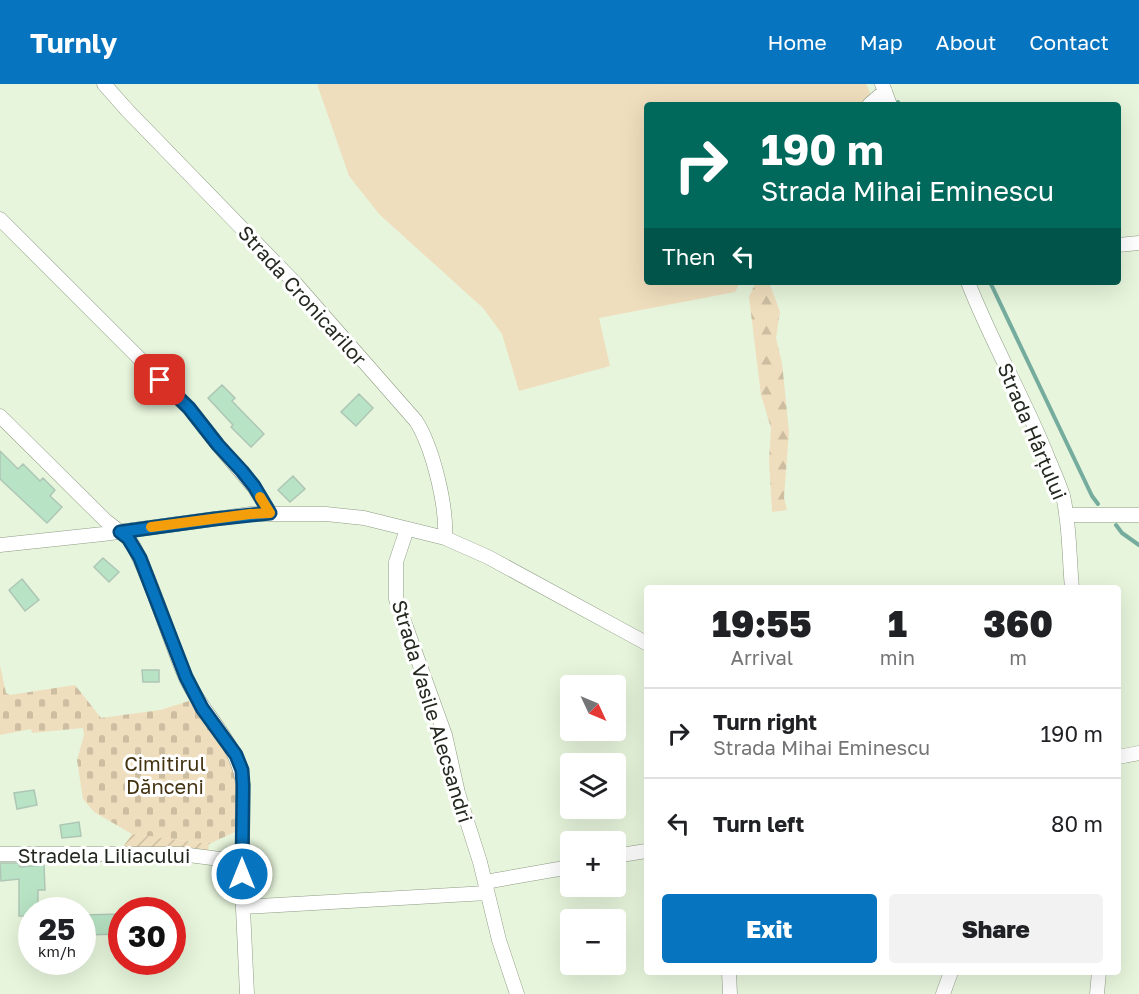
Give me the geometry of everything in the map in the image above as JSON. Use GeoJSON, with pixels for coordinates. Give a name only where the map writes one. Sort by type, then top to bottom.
{"type":"FeatureCollection","features":[{"type":"Feature","properties":{"kind":"street","name":"Strada Cronicarilor"},"geometry":{"type":"LineString","coordinates":[[104,84],[307,296],[416,421],[428,446],[446,516],[445,538]]}},
{"type":"Feature","properties":{"kind":"street"},"geometry":{"type":"LineString","coordinates":[[871,102],[883,88],[889,102]]}},
{"type":"Feature","properties":{"kind":"street"},"geometry":{"type":"LineString","coordinates":[[0,219],[189,408],[254,486],[270,513]]}},
{"type":"Feature","properties":{"kind":"street"},"geometry":{"type":"LineString","coordinates":[[1121,245],[1139,243]]}},
{"type":"Feature","properties":{"kind":"street","name":"Strada Hârțului"},"geometry":{"type":"LineString","coordinates":[[969,285],[982,321],[1001,354],[1040,438],[1062,495],[1066,515],[1072,585]]}},
{"type":"Feature","properties":{"kind":"street"},"geometry":{"type":"LineString","coordinates":[[0,416],[105,521],[128,538],[140,558],[190,685],[202,708],[236,755],[242,770],[243,785],[243,907],[247,994]]}},
{"type":"Feature","properties":{"kind":"street"},"geometry":{"type":"LineString","coordinates":[[0,545],[270,513],[345,515],[445,538],[513,569],[534,584],[644,642]]}},
{"type":"Feature","properties":{"kind":"street"},"geometry":{"type":"LineString","coordinates":[[1066,515],[1139,515]]}},
{"type":"Feature","properties":{"kind":"street","name":"Strada Vasile Alecsandri"},"geometry":{"type":"LineString","coordinates":[[407,530],[396,562],[396,599],[445,735],[458,793],[499,940],[517,994]]}},
{"type":"Feature","properties":{"kind":"street"},"geometry":{"type":"LineString","coordinates":[[1121,756],[1139,753]]}},
{"type":"Feature","properties":{"kind":"street"},"geometry":{"type":"LineString","coordinates":[[626,854],[644,851]]}},
{"type":"Feature","properties":{"kind":"street","name":"Stradela Liliacului"},"geometry":{"type":"LineString","coordinates":[[0,854],[181,854],[243,862]]}},
{"type":"Feature","properties":{"kind":"street"},"geometry":{"type":"LineString","coordinates":[[243,907],[486,887],[560,869]]}},
{"type":"Feature","properties":{"kind":"street"},"geometry":{"type":"LineString","coordinates":[[729,975],[730,994]]}},
{"type":"Feature","properties":{"kind":"street"},"geometry":{"type":"LineString","coordinates":[[943,994],[950,975]]}},
{"type":"Feature","properties":{"kind":"street"},"geometry":{"type":"LineString","coordinates":[[1097,994],[1099,975]]}},
{"type":"Feature","properties":{"kind":"green space"},"geometry":{"type":"Polygon","coordinates":[[[317,84],[866,84],[871,95],[863,102],[644,102],[644,285],[738,285],[735,292],[599,318],[610,366],[519,391],[502,334],[483,308],[380,215],[349,176],[317,84]]]}},
{"type":"Feature","properties":{"kind":"green space"},"geometry":{"type":"Polygon","coordinates":[[[755,285],[770,285],[780,312],[776,338],[782,363],[789,432],[784,498],[787,510],[772,512],[769,460],[771,428],[761,395],[749,297],[755,285]]]}},
{"type":"Feature","properties":{"kind":"green space","name":"Cimitirul Dănceni"},"geometry":{"type":"Polygon","coordinates":[[[0,665],[6,693],[10,695],[75,685],[101,718],[160,710],[189,701],[234,760],[239,782],[235,832],[209,844],[132,834],[94,812],[83,799],[77,760],[84,735],[83,728],[32,733],[31,729],[0,735],[0,665]]]}},
{"type":"Feature","properties":{"kind":"green space"},"geometry":{"type":"Polygon","coordinates":[[[132,834],[209,844],[208,852],[123,847],[132,834]]]}},
{"type":"Feature","properties":{"kind":"building"},"geometry":{"type":"Polygon","coordinates":[[[222,385],[235,398],[232,401],[264,434],[251,447],[231,427],[233,425],[208,398],[222,385]]]}},
{"type":"Feature","properties":{"kind":"building"},"geometry":{"type":"Polygon","coordinates":[[[359,394],[373,408],[356,426],[341,412],[359,394]]]}},
{"type":"Feature","properties":{"kind":"building"},"geometry":{"type":"Polygon","coordinates":[[[0,451],[18,469],[23,464],[40,481],[43,478],[55,490],[50,496],[62,507],[47,523],[0,479],[0,451]]]}},
{"type":"Feature","properties":{"kind":"building"},"geometry":{"type":"Polygon","coordinates":[[[293,476],[305,489],[290,502],[278,490],[293,476]]]}},
{"type":"Feature","properties":{"kind":"building"},"geometry":{"type":"Polygon","coordinates":[[[103,558],[119,572],[109,582],[94,567],[103,558]]]}},
{"type":"Feature","properties":{"kind":"building"},"geometry":{"type":"Polygon","coordinates":[[[22,579],[39,600],[25,611],[9,590],[22,579]]]}},
{"type":"Feature","properties":{"kind":"building"},"geometry":{"type":"Polygon","coordinates":[[[142,670],[159,670],[159,682],[143,682],[142,670]]]}},
{"type":"Feature","properties":{"kind":"building"},"geometry":{"type":"Polygon","coordinates":[[[34,790],[37,805],[17,809],[14,793],[34,790]]]}},
{"type":"Feature","properties":{"kind":"building"},"geometry":{"type":"Polygon","coordinates":[[[79,822],[81,836],[62,838],[60,825],[79,822]]]}},
{"type":"Feature","properties":{"kind":"building"},"geometry":{"type":"Polygon","coordinates":[[[0,863],[19,863],[20,867],[44,865],[45,890],[38,890],[38,897],[19,897],[19,879],[1,881],[0,863]]]}},
{"type":"Feature","properties":{"kind":"building"},"geometry":{"type":"Polygon","coordinates":[[[108,914],[108,934],[96,935],[96,915],[108,914]]]}},
{"type":"Feature","properties":{"kind":"waterway"},"geometry":{"type":"LineString","coordinates":[[991,285],[1092,496],[1098,504]]}},
{"type":"Feature","properties":{"kind":"waterway"},"geometry":{"type":"LineString","coordinates":[[1116,525],[1122,533],[1139,545]]}},
{"type":"Feature","properties":{"kind":"slow traffic"},"geometry":{"type":"LineString","coordinates":[[151,527],[270,513],[260,497]]}},
{"type":"Feature","properties":{"kind":"route"},"geometry":{"type":"LineString","coordinates":[[160,380],[189,408],[242,471],[270,513],[120,532],[128,538],[140,558],[186,677],[202,708],[236,755],[242,770],[242,874]]}}]}
